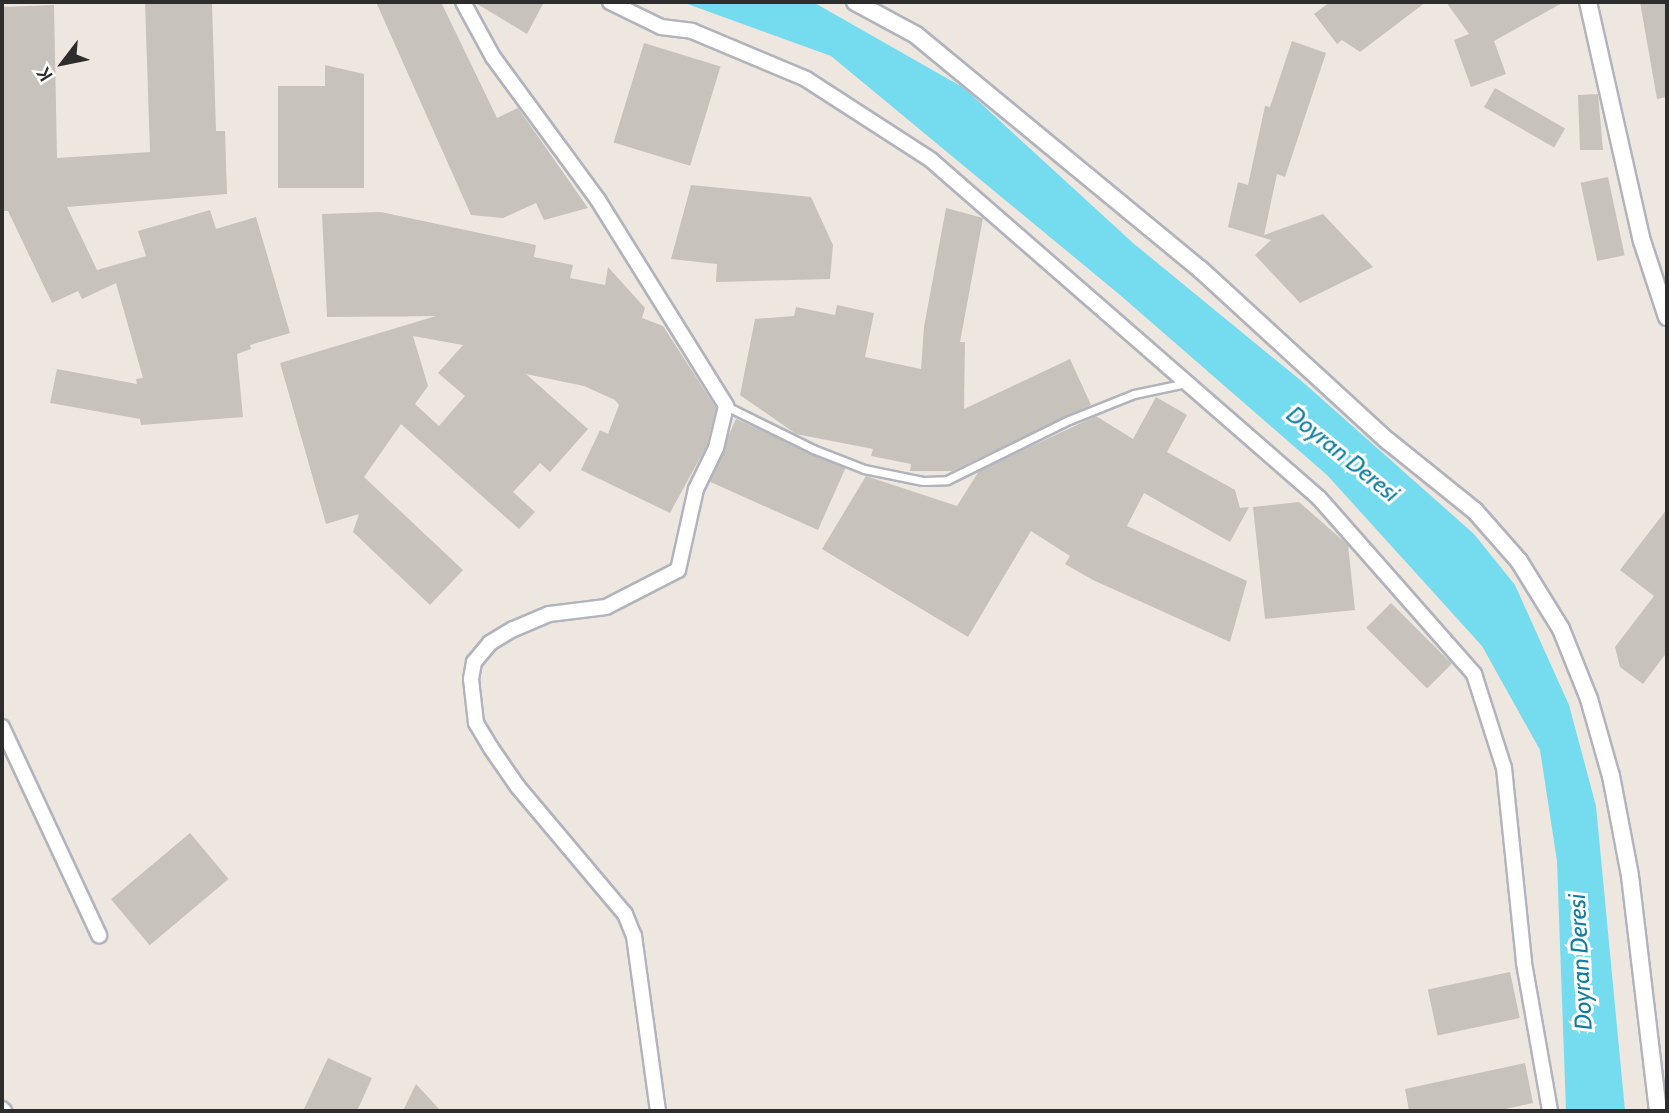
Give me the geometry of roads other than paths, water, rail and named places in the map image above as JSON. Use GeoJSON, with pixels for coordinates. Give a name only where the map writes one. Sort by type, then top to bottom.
{"type":"FeatureCollection","features":[{"type":"Feature","properties":{"kind":"street"},"geometry":{"type":"LineString","coordinates":[[463,2],[494,57],[598,200],[726,406],[716,448],[696,489],[678,570],[606,607],[549,614],[513,629],[490,643],[474,662],[471,679],[476,723],[491,748],[518,787],[625,914],[634,936],[658,1111]]}},
{"type":"Feature","properties":{"kind":"street"},"geometry":{"type":"LineString","coordinates":[[610,2],[661,27],[692,32],[806,79],[931,160],[1319,498],[1474,674],[1504,768],[1524,963],[1550,1111]]}},
{"type":"Feature","properties":{"kind":"street"},"geometry":{"type":"LineString","coordinates":[[855,2],[916,35],[1200,269],[1388,441],[1475,511],[1519,561],[1561,629],[1589,699],[1611,776],[1630,876],[1658,1111]]}},
{"type":"Feature","properties":{"kind":"street"},"geometry":{"type":"LineString","coordinates":[[1588,2],[1642,241],[1667,317]]}},
{"type":"Feature","properties":{"kind":"street"},"geometry":{"type":"LineString","coordinates":[[2,727],[99,935]]}},
{"type":"Feature","properties":{"kind":"lane"},"geometry":{"type":"LineString","coordinates":[[726,406],[813,449],[864,469],[923,481],[947,480],[1069,420],[1134,394],[1187,383]]}},
{"type":"Feature","properties":{"kind":"water","name":"Doyran Deresi"},"geometry":{"type":"Polygon","coordinates":[[[682,2],[813,2],[964,88],[1133,243],[1305,384],[1474,534],[1515,585],[1569,705],[1596,806],[1625,1111],[1566,1111],[1557,861],[1540,750],[1482,646],[1327,475],[1120,295],[831,56],[682,2]]]}}]}
